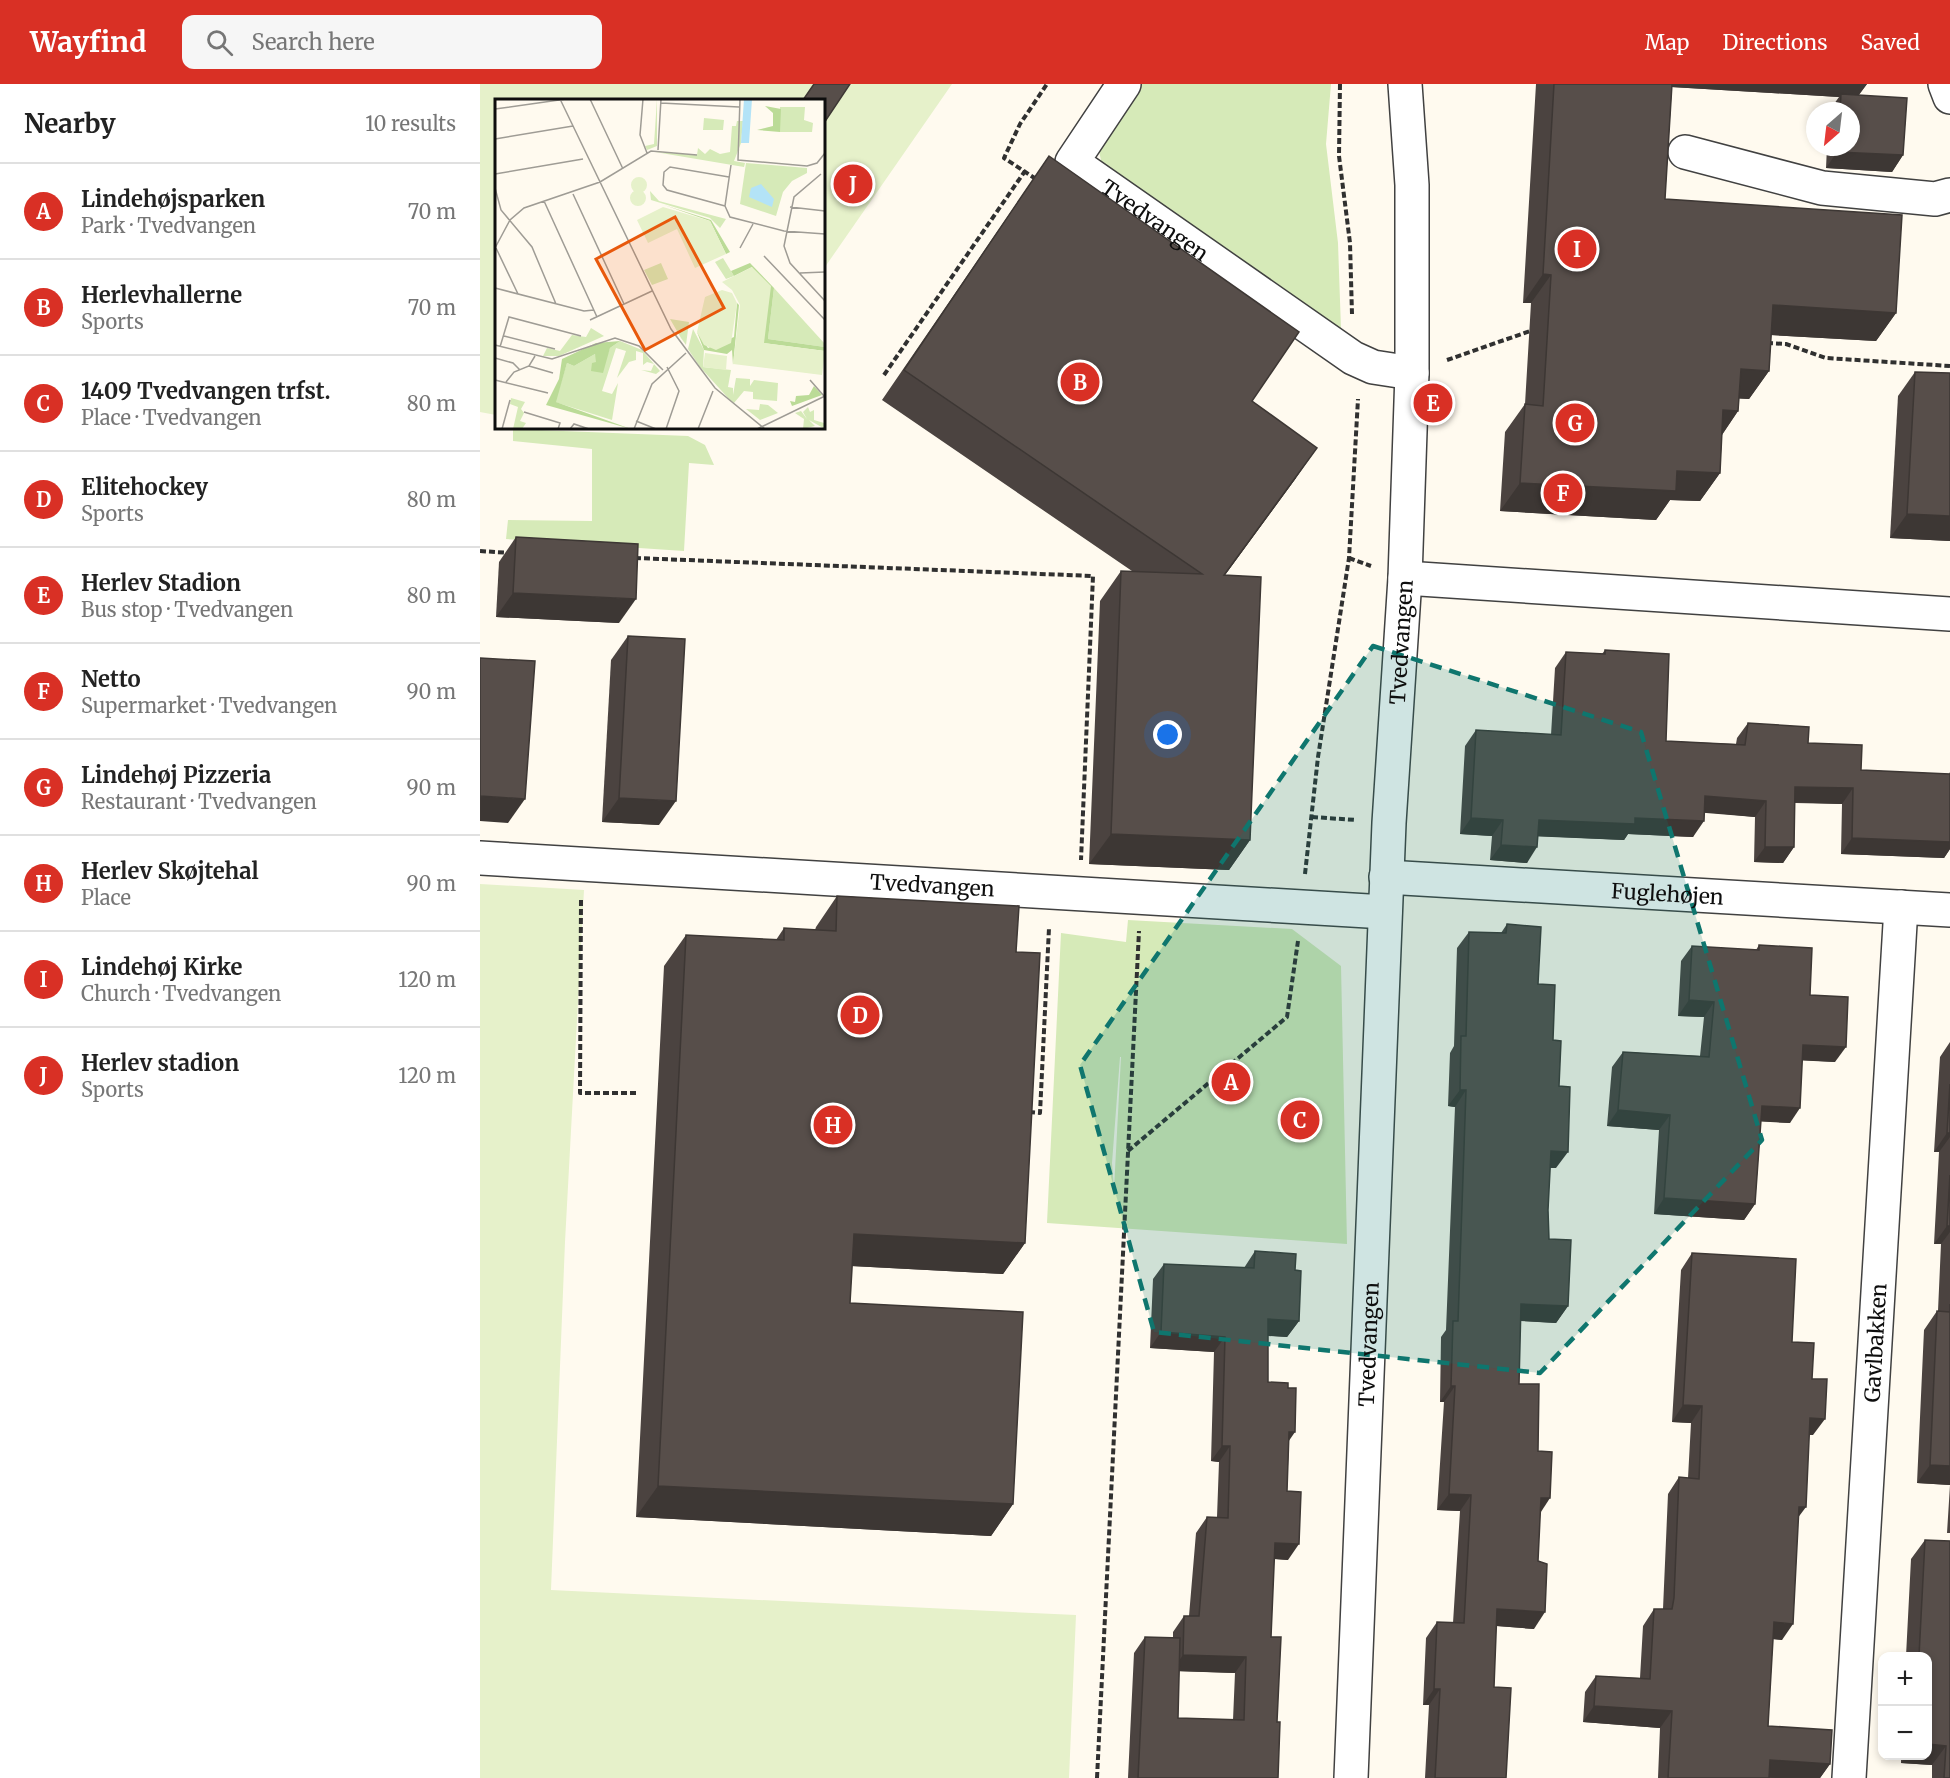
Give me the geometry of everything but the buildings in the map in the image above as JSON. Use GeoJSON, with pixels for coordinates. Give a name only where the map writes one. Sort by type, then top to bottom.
{"type":"FeatureCollection","features":[{"type":"Feature","properties":{"kind":"street","name":"Tvedvangen"},"geometry":{"type":"LineString","coordinates":[[1124,84],[1072,162],[1353,358],[1373,367],[1412,373]]}},
{"type":"Feature","properties":{"kind":"street","name":"Tvedvangen"},"geometry":{"type":"LineString","coordinates":[[1351,1778],[1386,877],[1405,578],[1412,373],[1412,185],[1405,84]]}},
{"type":"Feature","properties":{"kind":"street"},"geometry":{"type":"LineString","coordinates":[[1945,84],[1950,97]]}},
{"type":"Feature","properties":{"kind":"street"},"geometry":{"type":"LineString","coordinates":[[1685,152],[1822,188],[1935,199],[1950,195]]}},
{"type":"Feature","properties":{"kind":"street"},"geometry":{"type":"LineString","coordinates":[[1405,578],[1950,614]]}},
{"type":"Feature","properties":{"kind":"street","name":"Tvedvangen"},"geometry":{"type":"LineString","coordinates":[[480,858],[1385,912]]}},
{"type":"Feature","properties":{"kind":"street","name":"Fuglehøjen"},"geometry":{"type":"LineString","coordinates":[[1386,877],[1950,910]]}},
{"type":"Feature","properties":{"kind":"street","name":"Gavlbakken"},"geometry":{"type":"LineString","coordinates":[[1849,1778],[1901,907]]}},
{"type":"Feature","properties":{"kind":"path"},"geometry":{"type":"LineString","coordinates":[[1128,1151],[1287,1017],[1302,907],[1318,757],[1349,558],[1358,401],[1353,358],[1350,243],[1339,156],[1340,84]]}},
{"type":"Feature","properties":{"kind":"path"},"geometry":{"type":"LineString","coordinates":[[884,375],[1025,171]]}},
{"type":"Feature","properties":{"kind":"path"},"geometry":{"type":"LineString","coordinates":[[1412,373],[1539,328]]}},
{"type":"Feature","properties":{"kind":"path"},"geometry":{"type":"LineString","coordinates":[[1762,343],[1786,344],[1826,358],[1950,366]]}},
{"type":"Feature","properties":{"kind":"path"},"geometry":{"type":"LineString","coordinates":[[480,551],[515,553]]}},
{"type":"Feature","properties":{"kind":"path"},"geometry":{"type":"LineString","coordinates":[[631,558],[1093,576],[1065,893],[1040,1113],[1019,1111]]}},
{"type":"Feature","properties":{"kind":"path"},"geometry":{"type":"LineString","coordinates":[[1312,817],[1389,823]]}},
{"type":"Feature","properties":{"kind":"path"},"geometry":{"type":"LineString","coordinates":[[581,864],[580,1093],[636,1093]]}},
{"type":"Feature","properties":{"kind":"path"},"geometry":{"type":"LineString","coordinates":[[1097,1778],[1141,897]]}},
{"type":"Feature","properties":{"kind":"highlighted area"},"geometry":{"type":"Polygon","coordinates":[[[1373,646],[1641,732],[1762,1140],[1540,1373],[1154,1332],[1080,1065],[1373,646]]]}},
{"type":"Feature","properties":{"kind":"green space"},"geometry":{"type":"Polygon","coordinates":[[[480,84],[952,84],[825,267],[825,99],[495,99],[495,415],[480,412],[480,84]]]}},
{"type":"Feature","properties":{"kind":"green space"},"geometry":{"type":"Polygon","coordinates":[[[1141,84],[1331,84],[1326,144],[1338,243],[1341,329],[1103,170],[1098,146],[1141,84]]]}},
{"type":"Feature","properties":{"kind":"green space"},"geometry":{"type":"Polygon","coordinates":[[[513,429],[688,436],[705,445],[714,465],[689,463],[684,551],[506,539],[508,520],[592,521],[592,449],[513,441],[513,429]]]}},
{"type":"Feature","properties":{"kind":"green space"},"geometry":{"type":"Polygon","coordinates":[[[480,884],[584,890],[565,1242],[551,1590],[1076,1615],[1069,1778],[480,1778],[480,884]]]}},
{"type":"Feature","properties":{"kind":"green space"},"geometry":{"type":"Polygon","coordinates":[[[1128,920],[1292,929],[1341,966],[1347,1244],[1047,1223],[1061,933],[1126,942],[1128,920]],[[1121,1057],[1112,1163],[1114,1189],[1121,1057]]]}},
{"type":"Feature","properties":{"kind":"place","name":"Herlev stadion"},"geometry":{"type":"Point","coordinates":[853,184]}},
{"type":"Feature","properties":{"kind":"place","name":"Lindehøj Kirke"},"geometry":{"type":"Point","coordinates":[1577,249]}},
{"type":"Feature","properties":{"kind":"place","name":"Herlevhallerne"},"geometry":{"type":"Point","coordinates":[1080,382]}},
{"type":"Feature","properties":{"kind":"place","name":"Herlev Stadion"},"geometry":{"type":"Point","coordinates":[1433,403]}},
{"type":"Feature","properties":{"kind":"place","name":"Lindehøj Pizzeria"},"geometry":{"type":"Point","coordinates":[1575,423]}},
{"type":"Feature","properties":{"kind":"place","name":"Netto"},"geometry":{"type":"Point","coordinates":[1563,493]}},
{"type":"Feature","properties":{"kind":"place","name":"Elitehockey"},"geometry":{"type":"Point","coordinates":[860,1015]}},
{"type":"Feature","properties":{"kind":"place","name":"Lindehøjsparken"},"geometry":{"type":"Point","coordinates":[1231,1082]}},
{"type":"Feature","properties":{"kind":"place","name":"1409 Tvedvangen trfst."},"geometry":{"type":"Point","coordinates":[1300,1120]}},
{"type":"Feature","properties":{"kind":"place","name":"Herlev Skøjtehal"},"geometry":{"type":"Point","coordinates":[833,1125]}}]}
